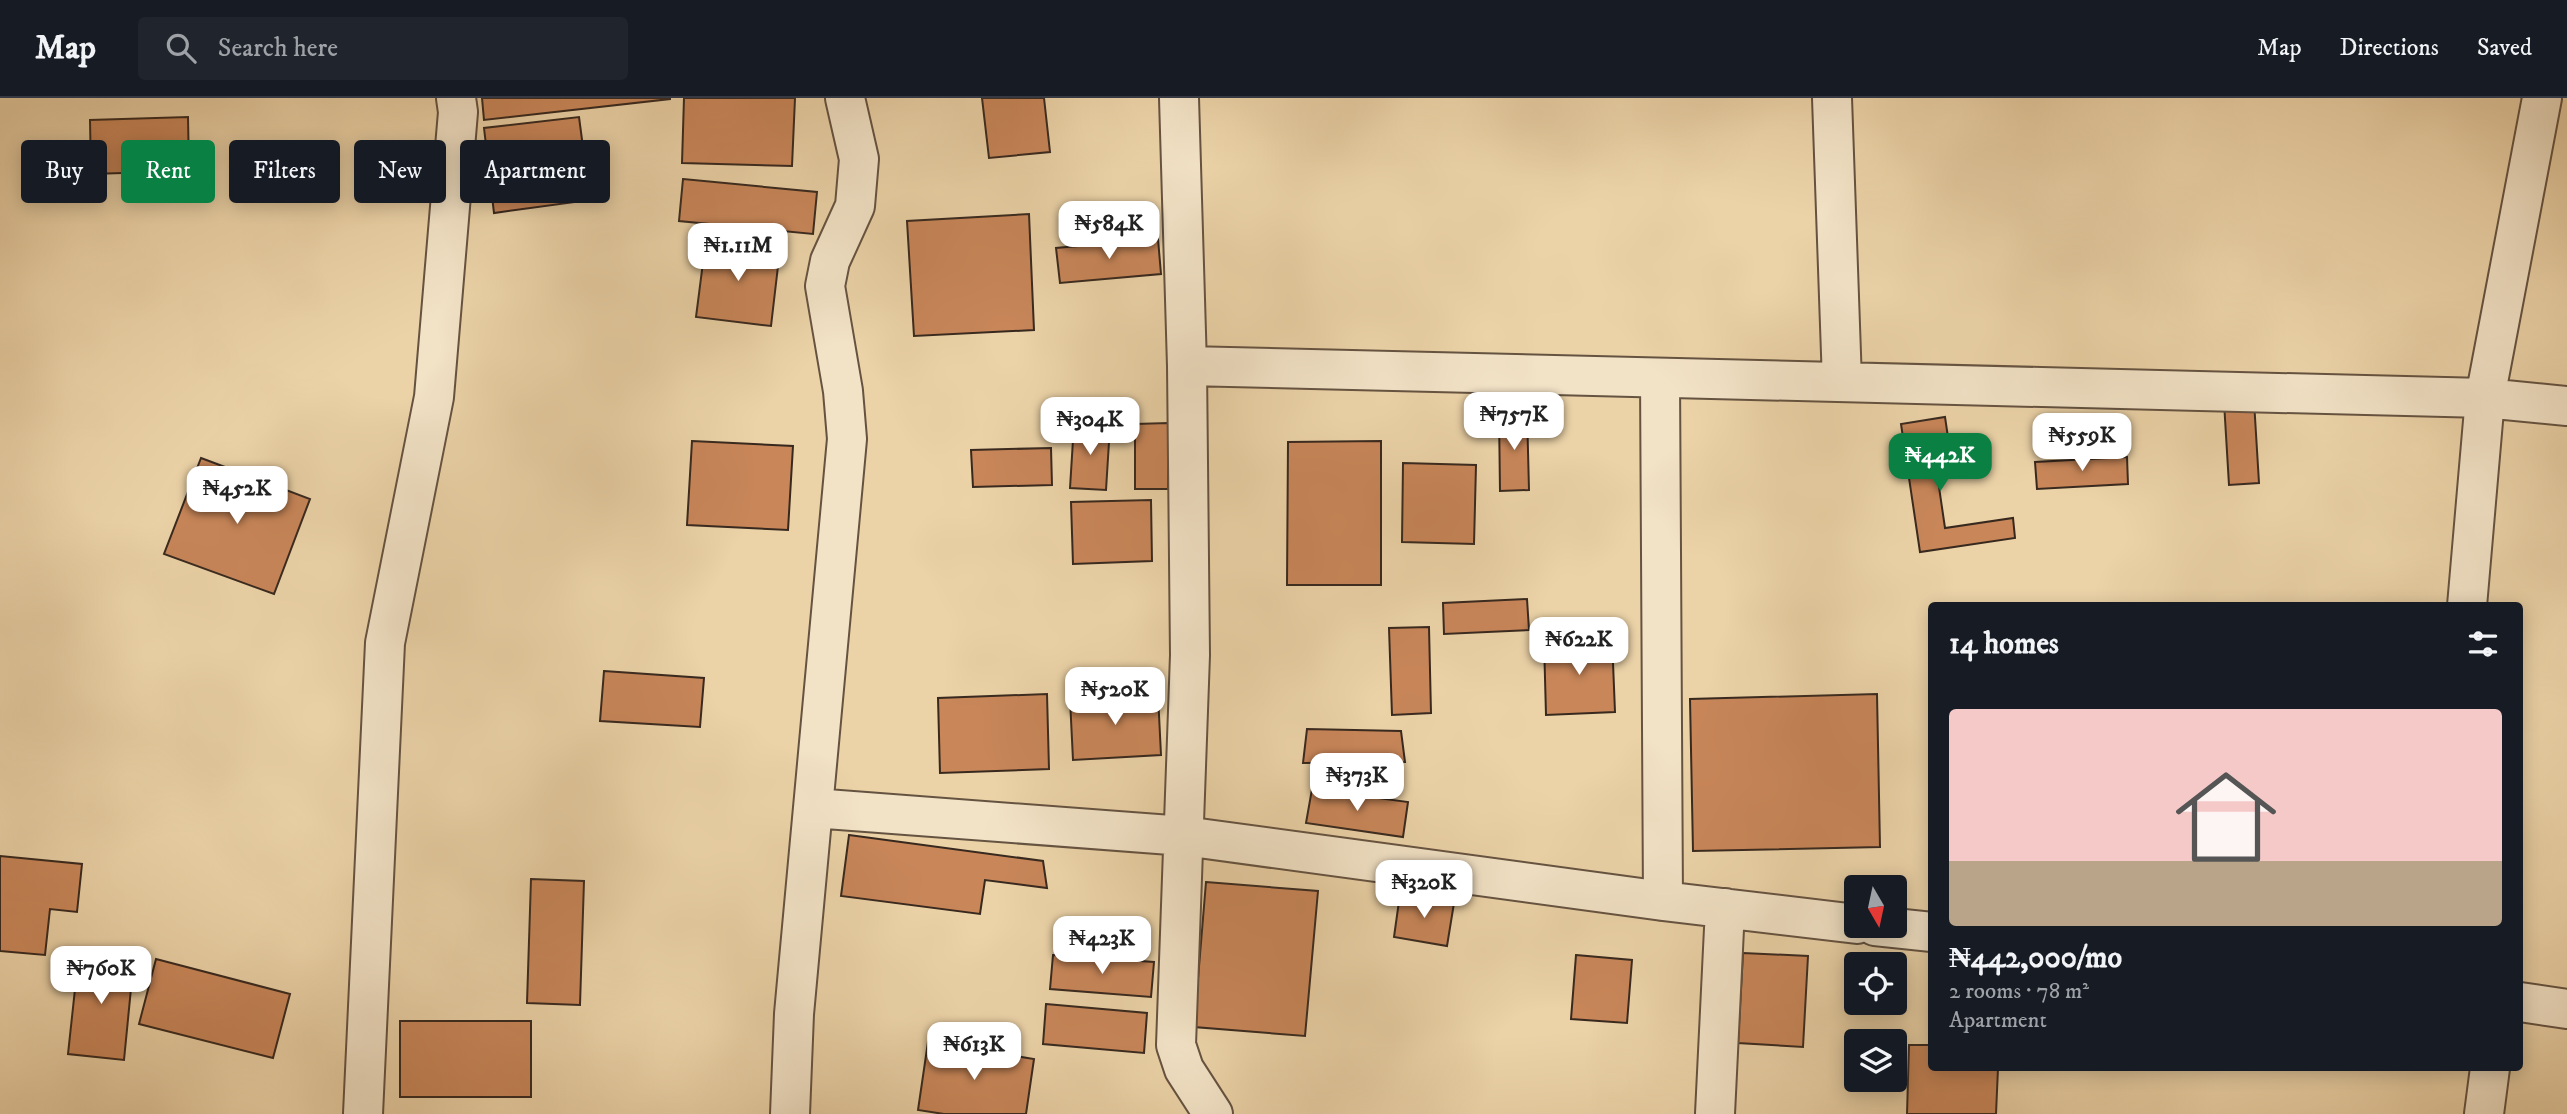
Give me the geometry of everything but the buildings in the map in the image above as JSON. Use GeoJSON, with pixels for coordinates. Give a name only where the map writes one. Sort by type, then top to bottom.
{"type":"FeatureCollection","features":[{"type":"Feature","properties":{"kind":"street"},"geometry":{"type":"LineString","coordinates":[[363,1114],[385,643],[434,397],[458,112],[456,98]]}},
{"type":"Feature","properties":{"kind":"street"},"geometry":{"type":"LineString","coordinates":[[790,1114],[794,1014],[847,439],[843,391],[825,286],[830,261],[855,206],[859,159],[845,98]]}},
{"type":"Feature","properties":{"kind":"street"},"geometry":{"type":"LineString","coordinates":[[1179,98],[1187,366],[1190,656],[1176,1045],[1184,1069],[1213,1114]]}},
{"type":"Feature","properties":{"kind":"street"},"geometry":{"type":"LineString","coordinates":[[1832,98],[1842,382]]}},
{"type":"Feature","properties":{"kind":"street"},"geometry":{"type":"LineString","coordinates":[[2467,602],[2485,398],[2542,98]]}},
{"type":"Feature","properties":{"kind":"street"},"geometry":{"type":"LineString","coordinates":[[1187,366],[2485,398],[2567,406]]}},
{"type":"Feature","properties":{"kind":"street"},"geometry":{"type":"LineString","coordinates":[[1660,378],[1663,901]]}},
{"type":"Feature","properties":{"kind":"street"},"geometry":{"type":"LineString","coordinates":[[813,808],[1184,836],[1663,901],[1844,922]]}},
{"type":"Feature","properties":{"kind":"street"},"geometry":{"type":"LineString","coordinates":[[1716,1114],[1724,908]]}},
{"type":"Feature","properties":{"kind":"street"},"geometry":{"type":"LineString","coordinates":[[1908,929],[1928,932]]}},
{"type":"Feature","properties":{"kind":"street"},"geometry":{"type":"LineString","coordinates":[[2523,1002],[2567,1009]]}},
{"type":"Feature","properties":{"kind":"street"},"geometry":{"type":"LineString","coordinates":[[2484,1114],[2490,1071]]}}]}
